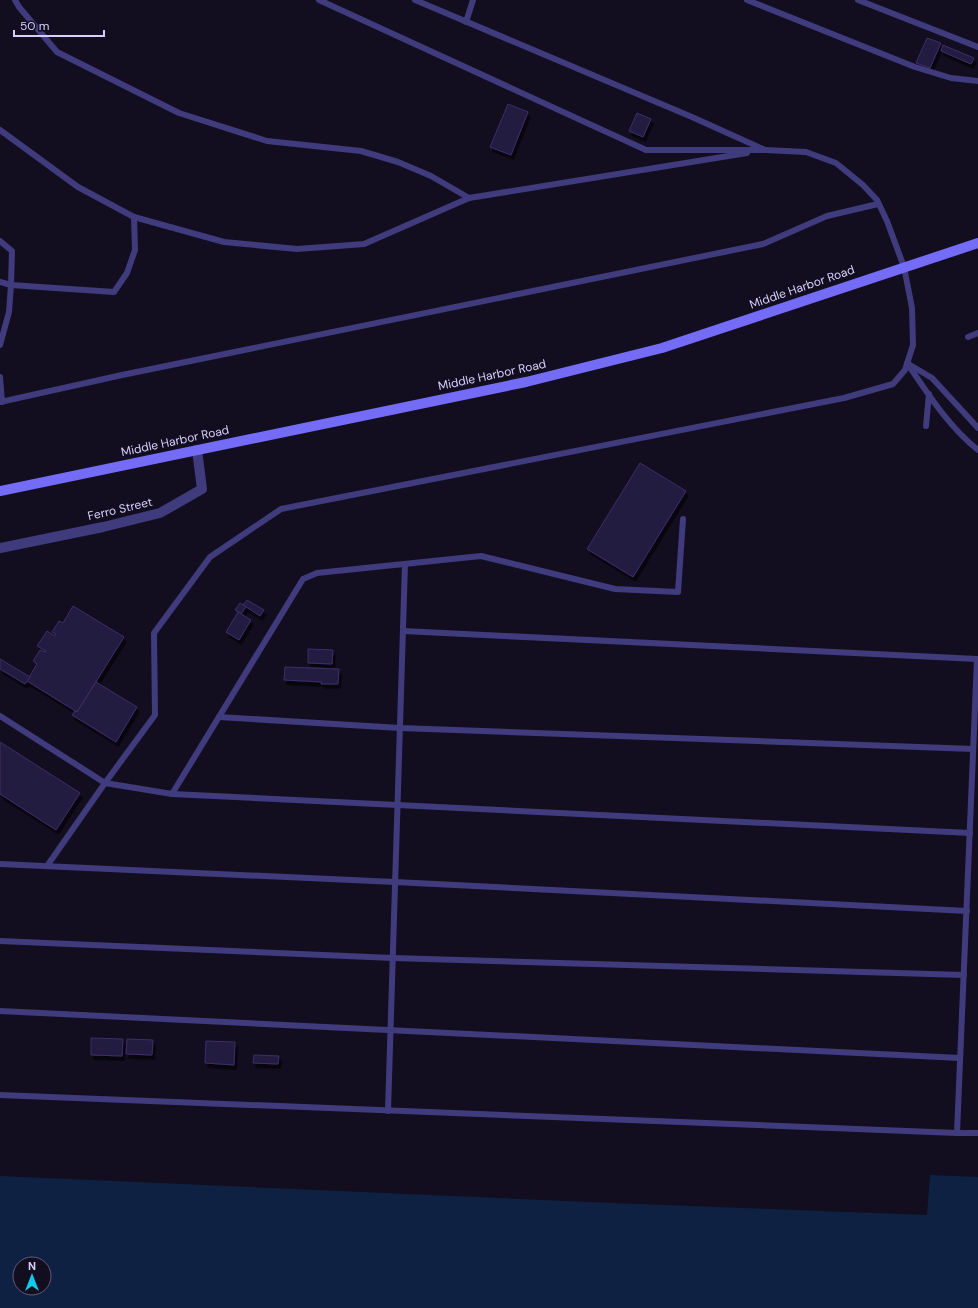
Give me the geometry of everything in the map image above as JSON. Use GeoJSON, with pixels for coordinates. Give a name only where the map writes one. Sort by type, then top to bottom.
{"type":"FeatureCollection","features":[{"type":"Feature","properties":{"kind":"main road","name":"Middle Harbor Road"},"geometry":{"type":"LineString","coordinates":[[0,490],[526,382],[662,348],[978,243]]}},
{"type":"Feature","properties":{"kind":"street","name":"Ferro Street"},"geometry":{"type":"LineString","coordinates":[[0,548],[103,527],[160,513],[202,489],[197,450]]}},
{"type":"Feature","properties":{"kind":"lane"},"geometry":{"type":"LineString","coordinates":[[15,0],[19,7],[57,52],[179,113],[267,141],[361,151],[398,162],[431,176],[469,198]]}},
{"type":"Feature","properties":{"kind":"lane"},"geometry":{"type":"LineString","coordinates":[[47,866],[155,715],[154,633],[210,557],[281,509],[844,398],[893,384],[905,370],[913,345],[912,308],[904,267],[887,221],[878,204],[863,185],[836,163],[806,152],[765,150],[646,150],[319,0]]}},
{"type":"Feature","properties":{"kind":"lane"},"geometry":{"type":"LineString","coordinates":[[414,0],[692,117],[765,150]]}},
{"type":"Feature","properties":{"kind":"lane"},"geometry":{"type":"LineString","coordinates":[[466,22],[473,0]]}},
{"type":"Feature","properties":{"kind":"lane"},"geometry":{"type":"LineString","coordinates":[[747,0],[915,67],[951,78],[978,81]]}},
{"type":"Feature","properties":{"kind":"lane"},"geometry":{"type":"LineString","coordinates":[[858,0],[978,47]]}},
{"type":"Feature","properties":{"kind":"lane"},"geometry":{"type":"LineString","coordinates":[[0,130],[78,187],[134,217],[224,242],[297,249],[364,244],[469,198],[765,150]]}},
{"type":"Feature","properties":{"kind":"lane"},"geometry":{"type":"LineString","coordinates":[[0,377],[1,402],[122,375],[763,244],[827,216],[878,204]]}},
{"type":"Feature","properties":{"kind":"lane"},"geometry":{"type":"LineString","coordinates":[[0,282],[11,285],[114,292],[127,273],[135,250],[134,217]]}},
{"type":"Feature","properties":{"kind":"lane"},"geometry":{"type":"LineString","coordinates":[[0,241],[12,251],[9,312],[0,345]]}},
{"type":"Feature","properties":{"kind":"lane"},"geometry":{"type":"LineString","coordinates":[[968,337],[978,333]]}},
{"type":"Feature","properties":{"kind":"lane"},"geometry":{"type":"LineString","coordinates":[[907,363],[942,413],[969,443],[978,450]]}},
{"type":"Feature","properties":{"kind":"lane"},"geometry":{"type":"LineString","coordinates":[[907,363],[932,378],[978,428]]}},
{"type":"Feature","properties":{"kind":"lane"},"geometry":{"type":"LineString","coordinates":[[926,426],[929,394]]}},
{"type":"Feature","properties":{"kind":"lane"},"geometry":{"type":"LineString","coordinates":[[172,794],[303,578],[317,572],[481,556],[615,589],[678,592],[683,519]]}},
{"type":"Feature","properties":{"kind":"lane"},"geometry":{"type":"LineString","coordinates":[[388,1111],[405,564]]}},
{"type":"Feature","properties":{"kind":"lane"},"geometry":{"type":"LineString","coordinates":[[403,631],[977,659],[957,1133]]}},
{"type":"Feature","properties":{"kind":"lane"},"geometry":{"type":"LineString","coordinates":[[0,716],[105,783],[172,794],[970,833]]}},
{"type":"Feature","properties":{"kind":"lane"},"geometry":{"type":"LineString","coordinates":[[219,717],[400,728],[973,749]]}},
{"type":"Feature","properties":{"kind":"lane"},"geometry":{"type":"LineString","coordinates":[[0,864],[967,911]]}},
{"type":"Feature","properties":{"kind":"lane"},"geometry":{"type":"LineString","coordinates":[[0,941],[393,958],[964,975]]}},
{"type":"Feature","properties":{"kind":"lane"},"geometry":{"type":"LineString","coordinates":[[0,1011],[960,1058]]}},
{"type":"Feature","properties":{"kind":"lane"},"geometry":{"type":"LineString","coordinates":[[0,1095],[957,1133],[978,1132]]}},
{"type":"Feature","properties":{"kind":"water"},"geometry":{"type":"Polygon","coordinates":[[[930,1175],[978,1177],[978,1308],[0,1308],[0,1176],[612,1203],[927,1215],[930,1175]]]}},
{"type":"Feature","properties":{"kind":"building"},"geometry":{"type":"Polygon","coordinates":[[[927,38],[941,43],[930,68],[916,63],[927,38]]]}},
{"type":"Feature","properties":{"kind":"building"},"geometry":{"type":"Polygon","coordinates":[[[943,45],[974,58],[971,64],[941,51],[943,45]]]}},
{"type":"Feature","properties":{"kind":"building"},"geometry":{"type":"Polygon","coordinates":[[[508,104],[528,112],[511,155],[490,147],[508,104]]]}},
{"type":"Feature","properties":{"kind":"building"},"geometry":{"type":"Polygon","coordinates":[[[637,113],[651,119],[643,137],[629,131],[637,113]]]}},
{"type":"Feature","properties":{"kind":"building"},"geometry":{"type":"Polygon","coordinates":[[[640,463],[686,491],[633,577],[587,549],[640,463]]]}},
{"type":"Feature","properties":{"kind":"building"},"geometry":{"type":"Polygon","coordinates":[[[247,600],[264,610],[260,616],[243,605],[247,600]]]}},
{"type":"Feature","properties":{"kind":"building"},"geometry":{"type":"Polygon","coordinates":[[[240,603],[246,607],[241,614],[235,610],[240,603]]]}},
{"type":"Feature","properties":{"kind":"building"},"geometry":{"type":"Polygon","coordinates":[[[73,606],[124,637],[77,712],[27,681],[37,664],[33,661],[40,650],[46,651],[37,646],[47,631],[55,636],[56,634],[52,632],[59,621],[63,623],[73,606]]]}},
{"type":"Feature","properties":{"kind":"building"},"geometry":{"type":"Polygon","coordinates":[[[238,612],[251,620],[239,640],[226,632],[238,612]]]}},
{"type":"Feature","properties":{"kind":"building"},"geometry":{"type":"Polygon","coordinates":[[[308,649],[333,650],[332,664],[308,663],[308,649]]]}},
{"type":"Feature","properties":{"kind":"building"},"geometry":{"type":"Polygon","coordinates":[[[0,659],[30,677],[25,684],[0,669],[0,659]]]}},
{"type":"Feature","properties":{"kind":"building"},"geometry":{"type":"Polygon","coordinates":[[[285,667],[339,669],[338,684],[321,684],[322,682],[284,680],[285,667]]]}},
{"type":"Feature","properties":{"kind":"building"},"geometry":{"type":"Polygon","coordinates":[[[96,682],[137,707],[116,742],[72,715],[75,711],[77,712],[96,682]]]}},
{"type":"Feature","properties":{"kind":"building"},"geometry":{"type":"Polygon","coordinates":[[[0,742],[80,793],[56,830],[0,794],[0,742]]]}},
{"type":"Feature","properties":{"kind":"building"},"geometry":{"type":"Polygon","coordinates":[[[91,1038],[123,1039],[122,1056],[91,1055],[91,1038]]]}},
{"type":"Feature","properties":{"kind":"building"},"geometry":{"type":"Polygon","coordinates":[[[127,1039],[153,1040],[152,1055],[126,1054],[127,1039]]]}},
{"type":"Feature","properties":{"kind":"building"},"geometry":{"type":"Polygon","coordinates":[[[206,1041],[235,1042],[234,1065],[205,1063],[206,1041]]]}},
{"type":"Feature","properties":{"kind":"building"},"geometry":{"type":"Polygon","coordinates":[[[254,1055],[279,1056],[278,1064],[253,1063],[254,1055]]]}}]}
